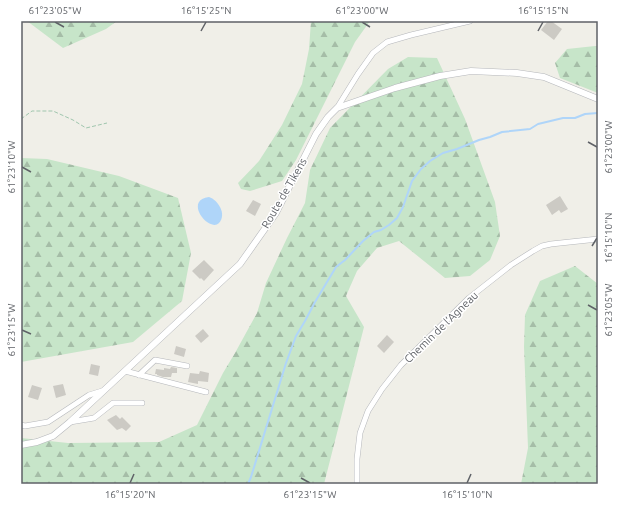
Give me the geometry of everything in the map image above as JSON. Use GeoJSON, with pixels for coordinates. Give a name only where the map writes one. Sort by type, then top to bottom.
{"type":"FeatureCollection","features":[{"type":"Feature","properties":{"kind":"street"},"geometry":{"type":"LineString","coordinates":[[338,108],[358,74],[373,53],[387,42],[470,21]]}},
{"type":"Feature","properties":{"kind":"street","name":"Route de Tikens"},"geometry":{"type":"LineString","coordinates":[[21,445],[37,442],[53,436],[70,422],[240,264],[276,213],[316,134],[328,117],[338,108],[366,97],[402,86],[440,76],[471,71],[518,73],[544,77],[598,99]]}},
{"type":"Feature","properties":{"kind":"street","name":"Chemin de l’Agneau"},"geometry":{"type":"LineString","coordinates":[[358,484],[357,459],[360,433],[368,411],[378,394],[401,365],[468,298],[511,265],[542,246],[563,242],[598,239]]}},
{"type":"Feature","properties":{"kind":"street"},"geometry":{"type":"LineString","coordinates":[[139,375],[155,360],[187,366]]}},
{"type":"Feature","properties":{"kind":"street"},"geometry":{"type":"LineString","coordinates":[[125,371],[206,392]]}},
{"type":"Feature","properties":{"kind":"street"},"geometry":{"type":"LineString","coordinates":[[21,425],[24,426],[48,422],[89,395],[103,391]]}},
{"type":"Feature","properties":{"kind":"street"},"geometry":{"type":"LineString","coordinates":[[70,422],[94,418],[113,403],[142,403]]}},
{"type":"Feature","properties":{"kind":"path"},"geometry":{"type":"LineString","coordinates":[[21,119],[32,111],[53,111],[86,128],[107,123]]}},
{"type":"Feature","properties":{"kind":"green space"},"geometry":{"type":"Polygon","coordinates":[[[27,21],[117,21],[106,29],[63,48],[27,21]]]}},
{"type":"Feature","properties":{"kind":"green space"},"geometry":{"type":"Polygon","coordinates":[[[311,21],[370,21],[355,42],[296,160],[282,181],[250,191],[241,189],[238,183],[259,161],[282,125],[302,84],[309,49],[311,21]]]}},
{"type":"Feature","properties":{"kind":"green space"},"geometry":{"type":"Polygon","coordinates":[[[598,47],[598,93],[560,78],[555,63],[567,49],[598,47]]]}},
{"type":"Feature","properties":{"kind":"green space"},"geometry":{"type":"Polygon","coordinates":[[[408,57],[437,58],[465,119],[495,202],[500,236],[490,260],[470,276],[445,278],[399,241],[377,248],[357,271],[346,296],[364,327],[324,484],[21,484],[21,438],[68,443],[159,442],[197,425],[223,373],[257,313],[266,283],[305,203],[310,170],[330,128],[388,69],[408,57]]]}},
{"type":"Feature","properties":{"kind":"green space"},"geometry":{"type":"Polygon","coordinates":[[[21,158],[47,159],[119,176],[178,198],[191,253],[182,301],[133,342],[21,362],[21,158]]]}},
{"type":"Feature","properties":{"kind":"green space"},"geometry":{"type":"Polygon","coordinates":[[[575,266],[598,284],[598,484],[521,484],[528,448],[524,347],[525,315],[540,281],[575,266]]]}},
{"type":"Feature","properties":{"kind":"water"},"geometry":{"type":"Polygon","coordinates":[[[209,197],[218,204],[222,212],[219,223],[215,225],[210,224],[205,220],[200,215],[198,209],[198,204],[202,199],[209,197]]]}},
{"type":"Feature","properties":{"kind":"building"},"geometry":{"type":"Polygon","coordinates":[[[548,21],[551,21],[562,29],[554,40],[541,30],[548,21]]]}},
{"type":"Feature","properties":{"kind":"building"},"geometry":{"type":"Polygon","coordinates":[[[560,196],[568,209],[561,213],[559,210],[552,215],[546,205],[560,196]]]}},
{"type":"Feature","properties":{"kind":"building"},"geometry":{"type":"Polygon","coordinates":[[[253,200],[261,204],[255,216],[246,211],[253,200]]]}},
{"type":"Feature","properties":{"kind":"building"},"geometry":{"type":"Polygon","coordinates":[[[204,260],[214,270],[204,281],[192,271],[204,260]]]}},
{"type":"Feature","properties":{"kind":"building"},"geometry":{"type":"Polygon","coordinates":[[[203,329],[209,336],[201,343],[195,336],[203,329]]]}},
{"type":"Feature","properties":{"kind":"building"},"geometry":{"type":"Polygon","coordinates":[[[387,335],[394,342],[384,353],[377,346],[387,335]]]}},
{"type":"Feature","properties":{"kind":"building"},"geometry":{"type":"Polygon","coordinates":[[[176,346],[186,349],[184,357],[174,354],[176,346]]]}},
{"type":"Feature","properties":{"kind":"building"},"geometry":{"type":"Polygon","coordinates":[[[91,364],[100,366],[98,376],[89,374],[91,364]]]}},
{"type":"Feature","properties":{"kind":"building"},"geometry":{"type":"Polygon","coordinates":[[[171,367],[177,368],[177,373],[172,373],[171,377],[163,377],[155,374],[156,369],[164,370],[164,368],[170,369],[171,367]]]}},
{"type":"Feature","properties":{"kind":"building"},"geometry":{"type":"Polygon","coordinates":[[[200,371],[209,373],[208,382],[198,381],[198,384],[188,382],[190,373],[199,374],[200,371]]]}},
{"type":"Feature","properties":{"kind":"building"},"geometry":{"type":"Polygon","coordinates":[[[63,384],[66,395],[56,398],[53,386],[63,384]]]}},
{"type":"Feature","properties":{"kind":"building"},"geometry":{"type":"Polygon","coordinates":[[[32,385],[42,388],[38,400],[28,397],[32,385]]]}},
{"type":"Feature","properties":{"kind":"building"},"geometry":{"type":"Polygon","coordinates":[[[116,415],[120,419],[122,417],[131,426],[126,431],[122,428],[117,430],[107,420],[116,415]]]}},
{"type":"Feature","properties":{"kind":"waterway"},"geometry":{"type":"LineString","coordinates":[[248,484],[296,336],[336,267],[374,232],[381,230],[397,218],[403,207],[412,181],[421,169],[443,153],[502,132],[530,129],[538,124],[563,118],[575,118],[585,114],[598,113]]}}]}
